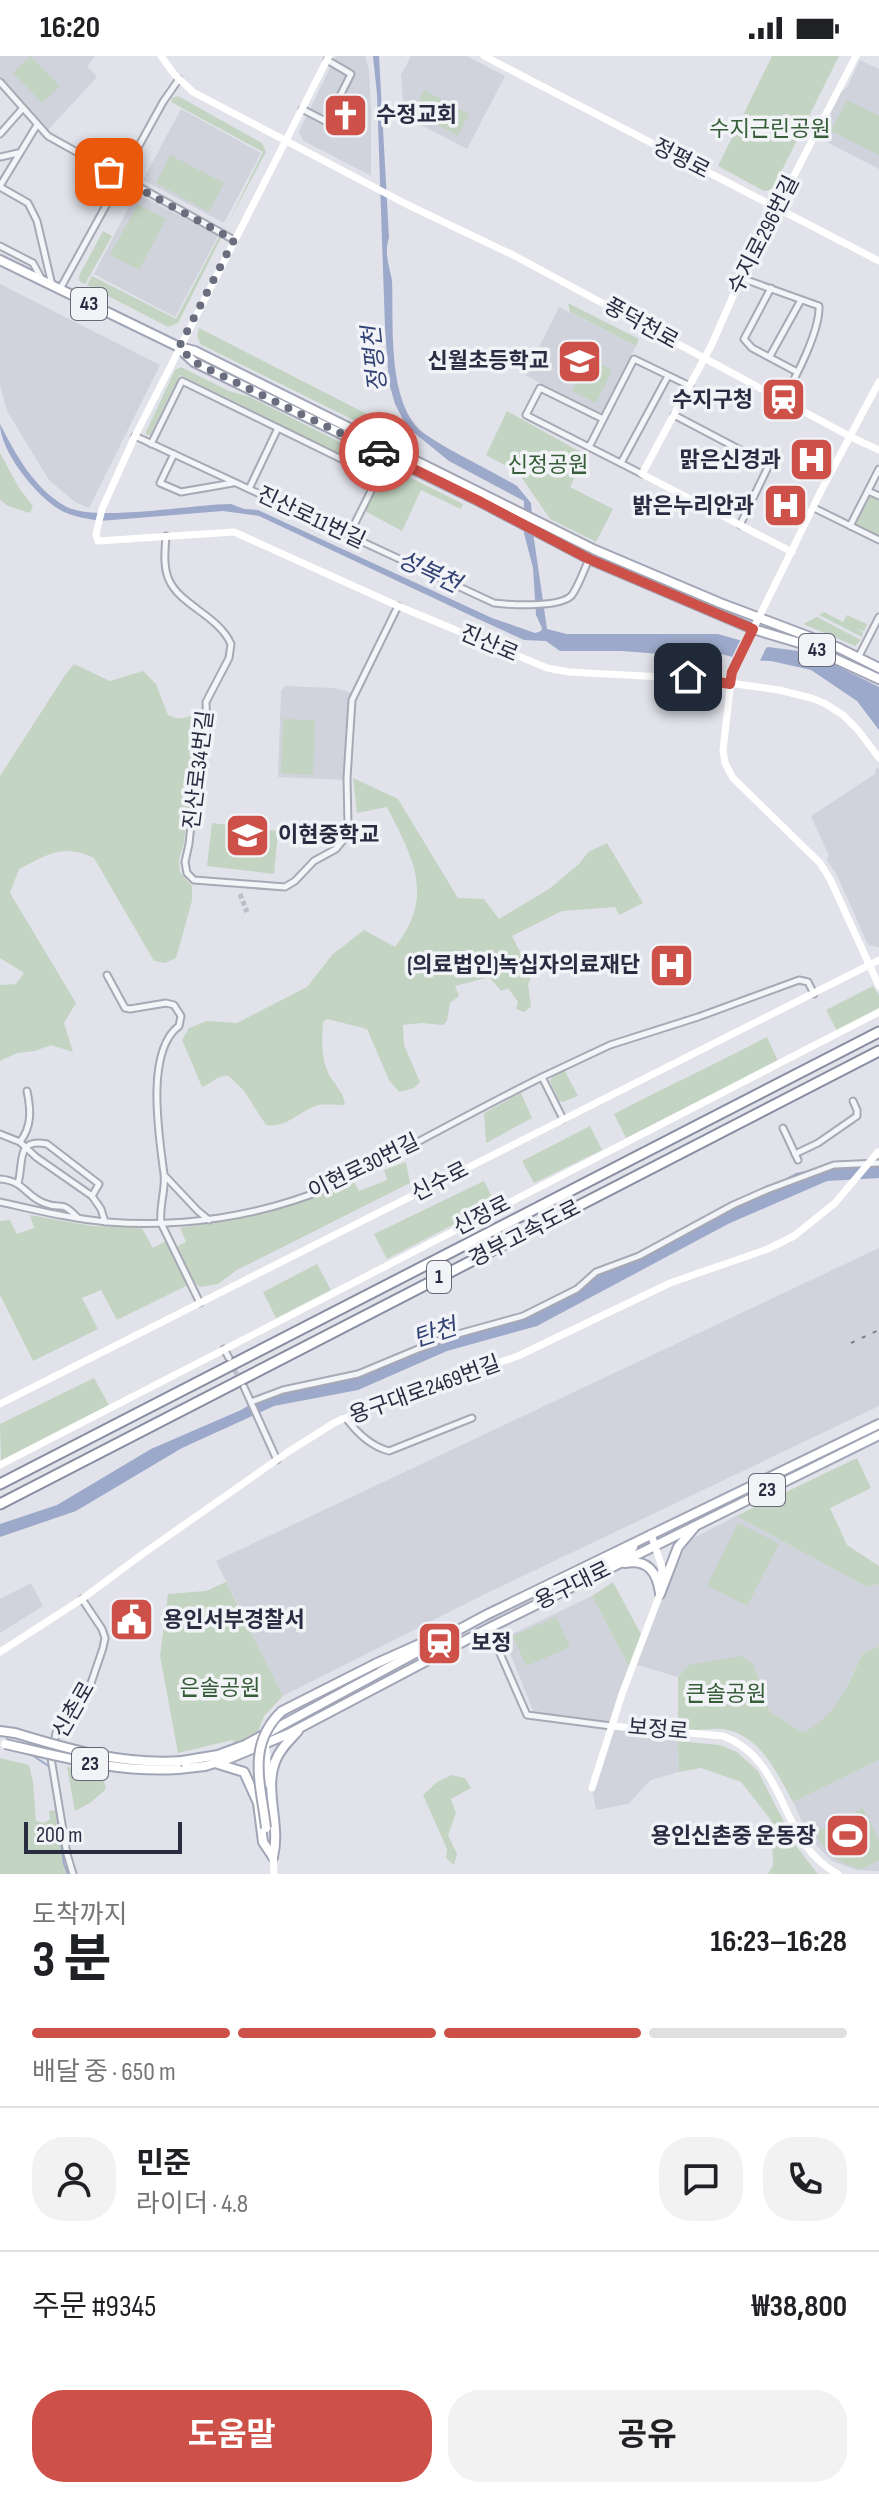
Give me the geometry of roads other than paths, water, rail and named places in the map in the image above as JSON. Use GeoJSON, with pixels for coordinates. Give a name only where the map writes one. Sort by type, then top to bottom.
{"type":"FeatureCollection","features":[{"type":"Feature","properties":{"kind":"highway","name":"경부고속도로"},"geometry":{"type":"LineString","coordinates":[[0,1484],[879,1032]]}},
{"type":"Feature","properties":{"kind":"highway","name":"경부고속도로"},"geometry":{"type":"LineString","coordinates":[[0,1504],[879,1051]]}},
{"type":"Feature","properties":{"kind":"main road","name":"43"},"geometry":{"type":"LineString","coordinates":[[0,260],[179,347],[195,351],[595,550],[879,668]]}},
{"type":"Feature","properties":{"kind":"main road","name":"43"},"geometry":{"type":"LineString","coordinates":[[179,347],[194,362],[589,559],[751,634],[803,644],[879,679]]}},
{"type":"Feature","properties":{"kind":"main road","name":"용구대로"},"geometry":{"type":"LineString","coordinates":[[180,1765],[209,1765],[265,1739],[473,1622],[879,1424]]}},
{"type":"Feature","properties":{"kind":"main road","name":"용구대로"},"geometry":{"type":"LineString","coordinates":[[180,1765],[288,1734],[489,1628],[879,1435]]}},
{"type":"Feature","properties":{"kind":"main road"},"geometry":{"type":"LineString","coordinates":[[660,1594],[680,1544],[703,1520]]}},
{"type":"Feature","properties":{"kind":"main road"},"geometry":{"type":"LineString","coordinates":[[602,1572],[605,1564],[633,1549],[629,1545]]}},
{"type":"Feature","properties":{"kind":"main road"},"geometry":{"type":"LineString","coordinates":[[616,1565],[633,1562],[646,1564],[658,1580],[660,1594]]}},
{"type":"Feature","properties":{"kind":"main road"},"geometry":{"type":"LineString","coordinates":[[273,1857],[268,1844],[258,1761],[259,1748],[270,1722],[282,1711],[375,1664],[473,1622]]}},
{"type":"Feature","properties":{"kind":"main road"},"geometry":{"type":"LineString","coordinates":[[288,1734],[287,1730],[311,1717],[317,1707]]}},
{"type":"Feature","properties":{"kind":"main road"},"geometry":{"type":"LineString","coordinates":[[273,1857],[277,1842],[271,1773],[282,1748],[301,1727]]}},
{"type":"Feature","properties":{"kind":"main road","name":"23"},"geometry":{"type":"LineString","coordinates":[[0,1731],[87,1754],[180,1765]]}},
{"type":"Feature","properties":{"kind":"main road","name":"23"},"geometry":{"type":"LineString","coordinates":[[2,1743],[89,1764],[133,1769],[180,1765]]}},
{"type":"Feature","properties":{"kind":"main road"},"geometry":{"type":"LineString","coordinates":[[209,1765],[237,1754],[238,1751],[234,1749]]}},
{"type":"Feature","properties":{"kind":"main road"},"geometry":{"type":"LineString","coordinates":[[209,1765],[231,1766],[244,1772],[258,1803],[263,1842],[273,1857]]}},
{"type":"Feature","properties":{"kind":"street"},"geometry":{"type":"LineString","coordinates":[[161,56],[193,92],[284,141]]}},
{"type":"Feature","properties":{"kind":"street","name":"수지로296번길"},"geometry":{"type":"LineString","coordinates":[[642,474],[705,358],[741,278],[856,56]]}},
{"type":"Feature","properties":{"kind":"street","name":"정평로"},"geometry":{"type":"LineString","coordinates":[[490,57],[879,261]]}},
{"type":"Feature","properties":{"kind":"street"},"geometry":{"type":"LineString","coordinates":[[135,436],[327,58],[351,74],[327,122],[302,109]]}},
{"type":"Feature","properties":{"kind":"street"},"geometry":{"type":"LineString","coordinates":[[52,286],[179,79]]}},
{"type":"Feature","properties":{"kind":"street"},"geometry":{"type":"LineString","coordinates":[[0,82],[48,136],[234,240]]}},
{"type":"Feature","properties":{"kind":"street"},"geometry":{"type":"LineString","coordinates":[[0,134],[23,108]]}},
{"type":"Feature","properties":{"kind":"street"},"geometry":{"type":"LineString","coordinates":[[37,125],[0,186],[28,203],[37,221],[52,286]]}},
{"type":"Feature","properties":{"kind":"street","name":"풍덕천로"},"geometry":{"type":"LineString","coordinates":[[284,141],[513,255],[879,450]]}},
{"type":"Feature","properties":{"kind":"street"},"geometry":{"type":"LineString","coordinates":[[0,157],[19,153]]}},
{"type":"Feature","properties":{"kind":"street"},"geometry":{"type":"LineString","coordinates":[[0,246],[33,263],[52,286]]}},
{"type":"Feature","properties":{"kind":"street"},"geometry":{"type":"LineString","coordinates":[[741,278],[816,304],[820,309],[806,354],[783,399]]}},
{"type":"Feature","properties":{"kind":"street"},"geometry":{"type":"LineString","coordinates":[[771,288],[744,339],[752,348],[797,372]]}},
{"type":"Feature","properties":{"kind":"street"},"geometry":{"type":"LineString","coordinates":[[770,356],[801,300]]}},
{"type":"Feature","properties":{"kind":"street"},"geometry":{"type":"LineString","coordinates":[[589,447],[634,359],[690,386]]}},
{"type":"Feature","properties":{"kind":"street"},"geometry":{"type":"LineString","coordinates":[[621,463],[668,376]]}},
{"type":"Feature","properties":{"kind":"street"},"geometry":{"type":"LineString","coordinates":[[151,444],[182,381],[378,477],[349,535]]}},
{"type":"Feature","properties":{"kind":"street"},"geometry":{"type":"LineString","coordinates":[[879,382],[732,672],[723,744],[729,773],[820,863],[879,985]]}},
{"type":"Feature","properties":{"kind":"street"},"geometry":{"type":"LineString","coordinates":[[603,419],[540,388],[526,415],[792,552]]}},
{"type":"Feature","properties":{"kind":"street"},"geometry":{"type":"LineString","coordinates":[[674,415],[769,465],[740,525]]}},
{"type":"Feature","properties":{"kind":"street"},"geometry":{"type":"LineString","coordinates":[[249,489],[278,428]]}},
{"type":"Feature","properties":{"kind":"street","name":"진산로11번길"},"geometry":{"type":"LineString","coordinates":[[135,436],[494,603],[548,604],[570,597],[589,559]]}},
{"type":"Feature","properties":{"kind":"street","name":"진산로"},"geometry":{"type":"LineString","coordinates":[[135,436],[102,509],[96,534],[98,541],[224,531],[242,534],[398,606],[553,670],[688,677],[779,690],[824,703],[843,715],[879,758]]}},
{"type":"Feature","properties":{"kind":"street","name":"진산로11번길"},"geometry":{"type":"LineString","coordinates":[[174,454],[160,483],[181,492],[235,483]]}},
{"type":"Feature","properties":{"kind":"street"},"geometry":{"type":"LineString","coordinates":[[850,526],[879,469]]}},
{"type":"Feature","properties":{"kind":"street"},"geometry":{"type":"LineString","coordinates":[[868,491],[879,496]]}},
{"type":"Feature","properties":{"kind":"street"},"geometry":{"type":"LineString","coordinates":[[814,508],[879,540]]}},
{"type":"Feature","properties":{"kind":"street","name":"진산로34번길"},"geometry":{"type":"LineString","coordinates":[[166,535],[166,569],[170,583],[220,627],[231,644],[229,658],[206,702],[207,730],[195,785],[185,862],[190,877],[203,881],[280,887],[290,885],[314,861],[340,845],[347,832],[352,700],[398,606]]}},
{"type":"Feature","properties":{"kind":"street"},"geometry":{"type":"LineString","coordinates":[[858,658],[879,617]]}},
{"type":"Feature","properties":{"kind":"street","name":"신수로"},"geometry":{"type":"LineString","coordinates":[[0,1404],[879,960]]}},
{"type":"Feature","properties":{"kind":"street"},"geometry":{"type":"LineString","coordinates":[[107,975],[125,1008],[166,1003],[174,1005],[181,1016],[179,1026],[169,1034],[163,1048],[158,1078],[158,1131],[165,1176],[160,1210],[161,1223],[200,1304]]}},
{"type":"Feature","properties":{"kind":"street","name":"이현로30번길"},"geometry":{"type":"LineString","coordinates":[[78,1218],[161,1223],[209,1220],[260,1210],[331,1187],[512,1092],[621,1041],[799,980],[808,982],[814,994]]}},
{"type":"Feature","properties":{"kind":"street","name":"신정로"},"geometry":{"type":"LineString","coordinates":[[0,1465],[878,1012]]}},
{"type":"Feature","properties":{"kind":"street"},"geometry":{"type":"LineString","coordinates":[[542,1077],[563,1119]]}},
{"type":"Feature","properties":{"kind":"street"},"geometry":{"type":"LineString","coordinates":[[20,1142],[27,1132],[30,1118],[27,1091]]}},
{"type":"Feature","properties":{"kind":"street"},"geometry":{"type":"LineString","coordinates":[[783,1128],[797,1157],[853,1120],[858,1114],[853,1101]]}},
{"type":"Feature","properties":{"kind":"street"},"geometry":{"type":"LineString","coordinates":[[0,1134],[20,1142],[92,1196],[105,1222]]}},
{"type":"Feature","properties":{"kind":"street"},"geometry":{"type":"LineString","coordinates":[[18,1183],[21,1157],[26,1147],[41,1142],[99,1184],[92,1196]]}},
{"type":"Feature","properties":{"kind":"street","name":"용구대로2469번길"},"geometry":{"type":"LineString","coordinates":[[0,1652],[82,1599],[277,1460],[346,1418],[518,1356],[670,1283],[768,1249],[794,1236],[835,1203],[879,1151]]}},
{"type":"Feature","properties":{"kind":"street"},"geometry":{"type":"LineString","coordinates":[[252,1404],[283,1390],[358,1374],[447,1337],[523,1316],[577,1289],[598,1271],[639,1256],[767,1190],[834,1165],[879,1163]]}},
{"type":"Feature","properties":{"kind":"street"},"geometry":{"type":"LineString","coordinates":[[165,1176],[209,1220]]}},
{"type":"Feature","properties":{"kind":"street"},"geometry":{"type":"LineString","coordinates":[[0,1179],[18,1183],[41,1202],[63,1205],[78,1218]]}},
{"type":"Feature","properties":{"kind":"street"},"geometry":{"type":"LineString","coordinates":[[0,1202],[78,1218]]}},
{"type":"Feature","properties":{"kind":"street"},"geometry":{"type":"LineString","coordinates":[[224,1349],[229,1358]]}},
{"type":"Feature","properties":{"kind":"street"},"geometry":{"type":"LineString","coordinates":[[244,1387],[277,1460]]}},
{"type":"Feature","properties":{"kind":"street"},"geometry":{"type":"LineString","coordinates":[[346,1418],[366,1440],[389,1451],[472,1418]]}},
{"type":"Feature","properties":{"kind":"street","name":"보정로"},"geometry":{"type":"LineString","coordinates":[[651,1534],[662,1567],[660,1594],[611,1726],[723,1736],[738,1742],[760,1760],[812,1854],[838,1874]]}},
{"type":"Feature","properties":{"kind":"street","name":"신촌로"},"geometry":{"type":"LineString","coordinates":[[73,1874],[51,1758],[56,1733],[65,1716],[78,1706],[88,1692],[105,1638],[82,1599]]}},
{"type":"Feature","properties":{"kind":"street"},"geometry":{"type":"LineString","coordinates":[[498,1649],[527,1715],[611,1726],[592,1788]]}},
{"type":"Feature","properties":{"kind":"street"},"geometry":{"type":"LineString","coordinates":[[265,1739],[273,1839],[272,1873]]}},
{"type":"Feature","properties":{"kind":"water"},"geometry":{"type":"Polygon","coordinates":[[[373,56],[379,56],[393,340],[398,384],[404,404],[412,421],[425,434],[517,486],[531,503],[547,629],[567,634],[718,634],[819,657],[879,687],[879,730],[857,701],[811,670],[717,653],[686,656],[622,651],[560,651],[546,641],[524,640],[259,516],[223,511],[100,521],[68,514],[54,506],[23,474],[6,448],[0,424],[19,459],[35,480],[65,506],[98,513],[231,504],[258,510],[492,618],[535,633],[541,631],[536,615],[533,568],[524,533],[524,501],[449,461],[407,427],[395,404],[389,383],[385,328],[373,56]]]}},
{"type":"Feature","properties":{"kind":"water","name":"탄천"},"geometry":{"type":"Polygon","coordinates":[[[850,1161],[879,1161],[879,1178],[827,1181],[728,1224],[537,1326],[447,1351],[358,1390],[274,1406],[182,1448],[76,1511],[0,1537],[0,1524],[57,1505],[151,1449],[241,1410],[266,1395],[345,1381],[416,1348],[547,1306],[592,1279],[796,1173],[850,1161]]]}},
{"type":"Feature","properties":{"kind":"waterway"},"geometry":{"type":"LineString","coordinates":[[32,1755],[50,1767],[68,1874]]}},
{"type":"Feature","properties":{"kind":"tunnel"},"geometry":{"type":"LineString","coordinates":[[240,894],[247,912]]}},
{"type":"Feature","properties":{"kind":"tunnel"},"geometry":{"type":"LineString","coordinates":[[231,1363],[241,1382]]}},
{"type":"Feature","properties":{"kind":"railway"},"geometry":{"type":"LineString","coordinates":[[851,1343],[879,1330]]}},
{"type":"Feature","properties":{"kind":"place","name":"수정교회"},"geometry":{"type":"Point","coordinates":[345,115]}},
{"type":"Feature","properties":{"kind":"place","name":"신월초등학교"},"geometry":{"type":"Point","coordinates":[580,361]}},
{"type":"Feature","properties":{"kind":"place","name":"수지구청"},"geometry":{"type":"Point","coordinates":[784,400]}},
{"type":"Feature","properties":{"kind":"place","name":"맑은신경과"},"geometry":{"type":"Point","coordinates":[812,460]}},
{"type":"Feature","properties":{"kind":"place","name":"밝은누리안과"},"geometry":{"type":"Point","coordinates":[785,506]}},
{"type":"Feature","properties":{"kind":"place","name":"이현중학교"},"geometry":{"type":"Point","coordinates":[247,835]}},
{"type":"Feature","properties":{"kind":"place","name":"(의료법인)녹십자의료재단"},"geometry":{"type":"Point","coordinates":[671,965]}},
{"type":"Feature","properties":{"kind":"place","name":"용인서부경찰서"},"geometry":{"type":"Point","coordinates":[132,1620]}},
{"type":"Feature","properties":{"kind":"place","name":"보정"},"geometry":{"type":"Point","coordinates":[440,1643]}},
{"type":"Feature","properties":{"kind":"place","name":"용인신촌중 운동장"},"geometry":{"type":"Point","coordinates":[847,1836]}},
{"type":"Feature","properties":{"kind":"park label","name":"수지근린공원"},"geometry":{"type":"Point","coordinates":[770,129]}},
{"type":"Feature","properties":{"kind":"park label","name":"신정공원"},"geometry":{"type":"Point","coordinates":[548,465]}},
{"type":"Feature","properties":{"kind":"park label","name":"은솔공원"},"geometry":{"type":"Point","coordinates":[220,1688]}},
{"type":"Feature","properties":{"kind":"park label","name":"큰솔공원"},"geometry":{"type":"Point","coordinates":[726,1694]}},
{"type":"Feature","properties":{"kind":"water label","name":"정평천"},"geometry":{"type":"Point","coordinates":[375,359]}},
{"type":"Feature","properties":{"kind":"water label","name":"성복천"},"geometry":{"type":"Point","coordinates":[429,572]}}]}
